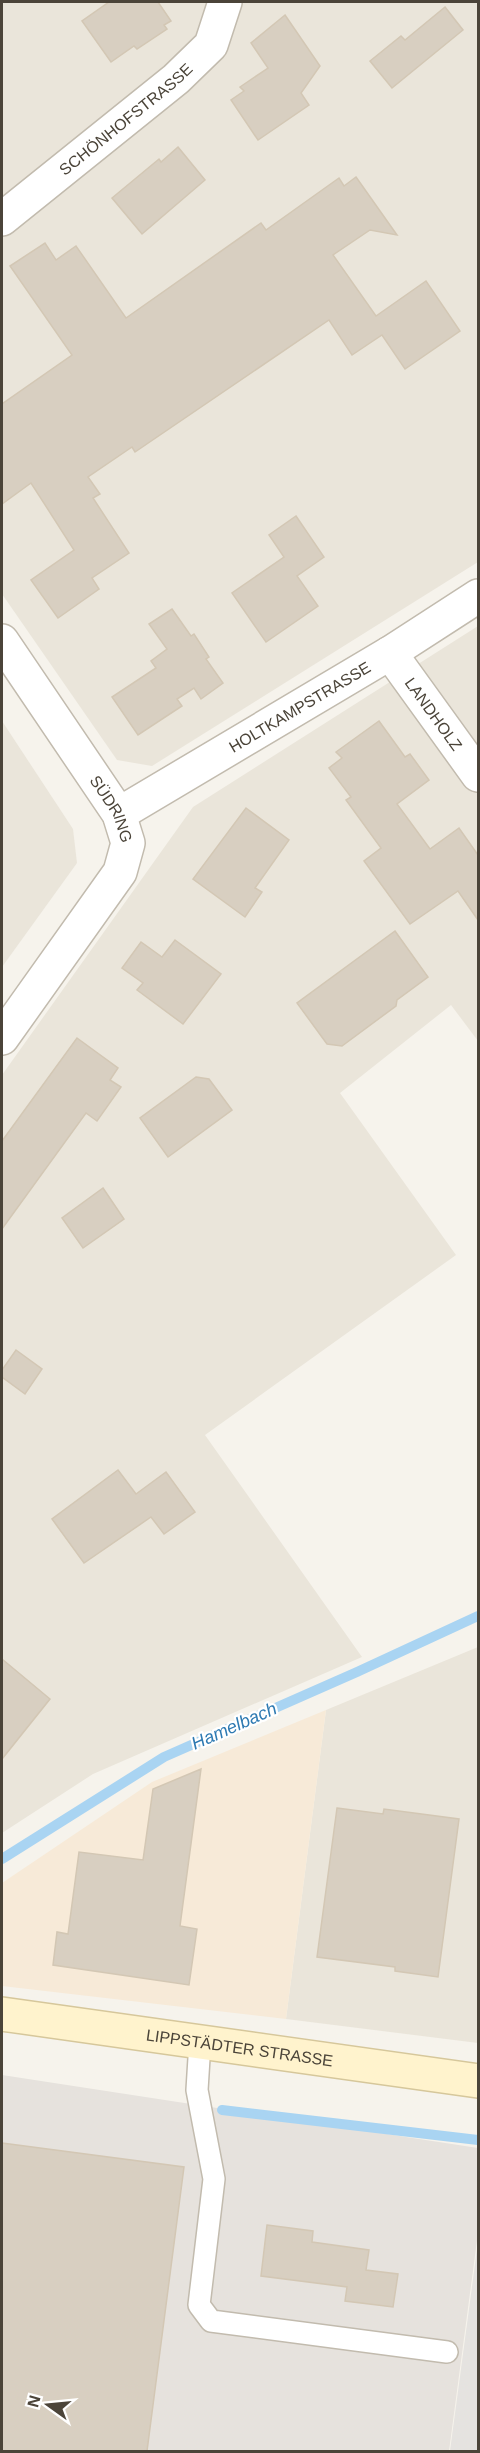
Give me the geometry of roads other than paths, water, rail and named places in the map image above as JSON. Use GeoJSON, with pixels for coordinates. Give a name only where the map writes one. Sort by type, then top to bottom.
{"type":"FeatureCollection","features":[{"type":"Feature","properties":{"kind":"street","name":"SCHÖNHOFSTRASSE"},"geometry":{"type":"LineString","coordinates":[[2,219],[176,80],[211,45],[225,2]]}},
{"type":"Feature","properties":{"kind":"street","name":"HOLTKAMPSTRASSE"},"geometry":{"type":"LineString","coordinates":[[119,814],[390,653],[478,596]]}},
{"type":"Feature","properties":{"kind":"street","name":"SÜDRING"},"geometry":{"type":"LineString","coordinates":[[2,641],[119,814],[128,843],[120,872],[2,1038]]}},
{"type":"Feature","properties":{"kind":"street","name":"LANDHOLZ"},"geometry":{"type":"LineString","coordinates":[[390,653],[478,775]]}},
{"type":"Feature","properties":{"kind":"street","name":"LIPPSTÄDTER STRASSE"},"geometry":{"type":"LineString","coordinates":[[2,2013],[478,2080]]}},
{"type":"Feature","properties":{"kind":"lane"},"geometry":{"type":"LineString","coordinates":[[200,2042],[197,2090],[214,2179],[199,2305],[211,2321],[447,2352]]}},
{"type":"Feature","properties":{"kind":"waterway","name":"Hamelbach"},"geometry":{"type":"LineString","coordinates":[[2,1859],[164,1757],[478,1616]]}},
{"type":"Feature","properties":{"kind":"waterway"},"geometry":{"type":"LineString","coordinates":[[222,2110],[478,2140]]}}]}
